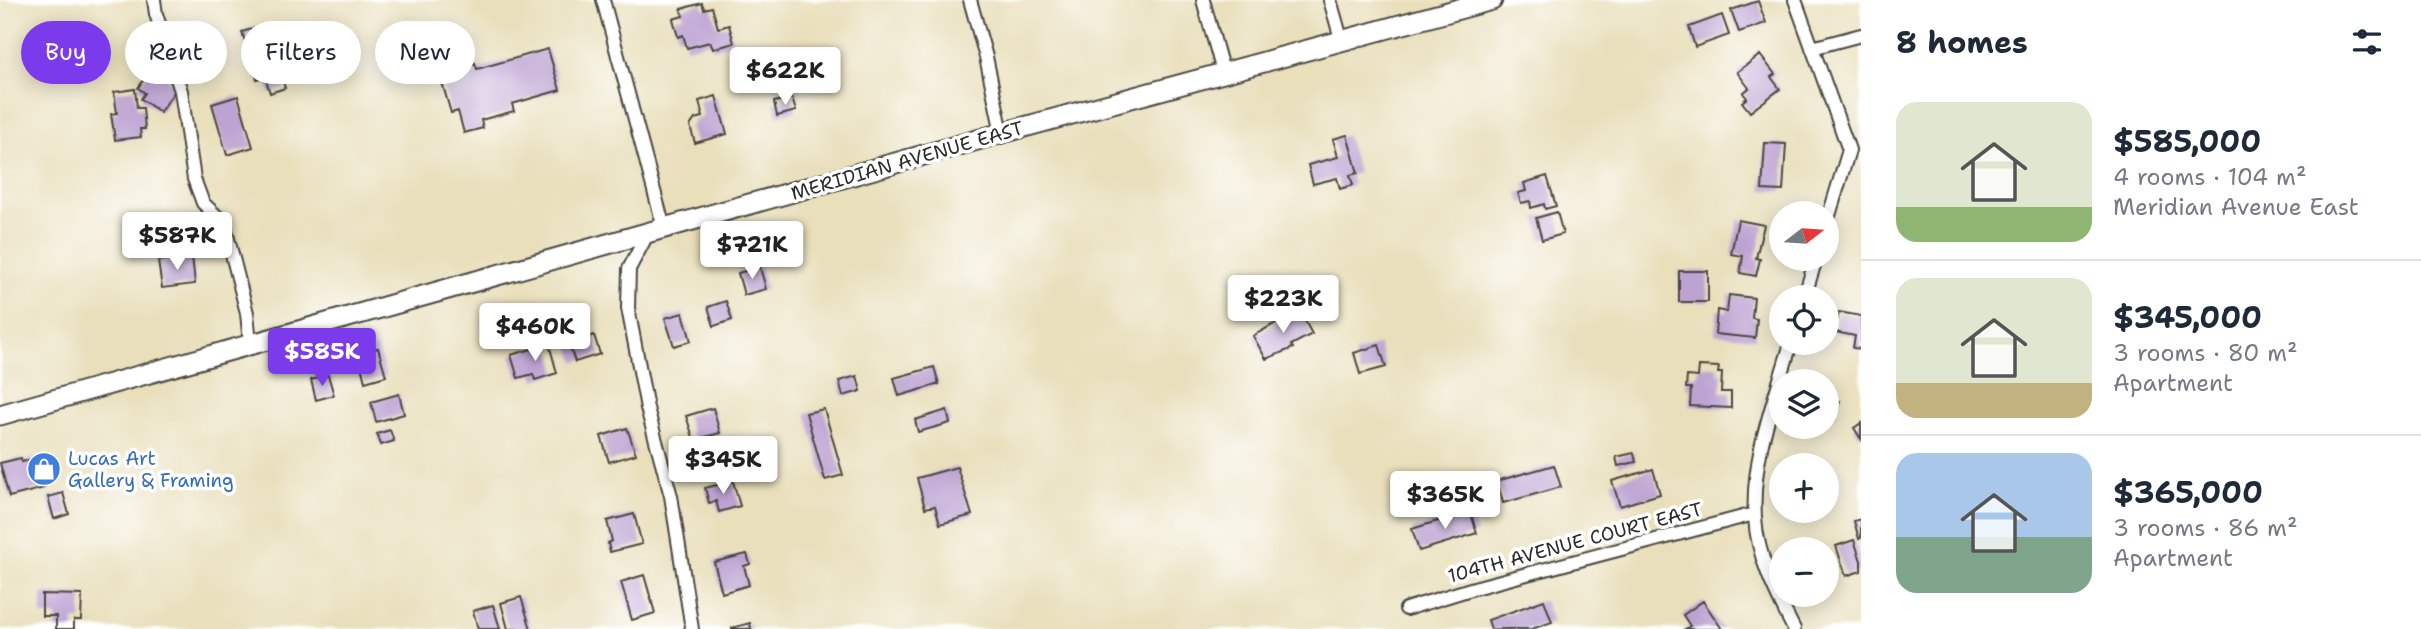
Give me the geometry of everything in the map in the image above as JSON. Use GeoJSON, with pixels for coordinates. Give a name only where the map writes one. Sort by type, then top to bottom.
{"type":"FeatureCollection","features":[{"type":"Feature","properties":{"kind":"main road","name":"MERIDIAN AVENUE EAST"},"geometry":{"type":"LineString","coordinates":[[0,415],[1002,133],[1492,0]]}},
{"type":"Feature","properties":{"kind":"street"},"geometry":{"type":"LineString","coordinates":[[154,0],[181,91],[194,180],[203,203],[223,223],[247,313],[250,344]]}},
{"type":"Feature","properties":{"kind":"street"},"geometry":{"type":"LineString","coordinates":[[603,0],[656,230],[629,269],[627,299],[647,408],[671,496],[692,629]]}},
{"type":"Feature","properties":{"kind":"street"},"geometry":{"type":"LineString","coordinates":[[971,0],[1002,133]]}},
{"type":"Feature","properties":{"kind":"street"},"geometry":{"type":"LineString","coordinates":[[1203,0],[1223,72]]}},
{"type":"Feature","properties":{"kind":"street"},"geometry":{"type":"LineString","coordinates":[[1330,0],[1342,42]]}},
{"type":"Feature","properties":{"kind":"street"},"geometry":{"type":"LineString","coordinates":[[1795,0],[1855,150],[1835,201]]}},
{"type":"Feature","properties":{"kind":"street"},"geometry":{"type":"LineString","coordinates":[[1812,48],[1861,35]]}},
{"type":"Feature","properties":{"kind":"street"},"geometry":{"type":"LineString","coordinates":[[1787,355],[1760,448],[1754,514],[1768,575],[1794,629]]}},
{"type":"Feature","properties":{"kind":"street","name":"104TH AVENUE COURT EAST"},"geometry":{"type":"LineString","coordinates":[[1406,610],[1474,588],[1754,514]]}},
{"type":"Feature","properties":{"kind":"building"},"geometry":{"type":"Polygon","coordinates":[[[1758,1],[1766,23],[1739,32],[1731,10],[1758,1]]]}},
{"type":"Feature","properties":{"kind":"building"},"geometry":{"type":"Polygon","coordinates":[[[702,3],[704,9],[712,7],[718,28],[729,25],[734,43],[713,49],[710,42],[687,48],[683,35],[678,37],[673,19],[683,16],[681,9],[702,3]]]}},
{"type":"Feature","properties":{"kind":"building"},"geometry":{"type":"Polygon","coordinates":[[[1722,15],[1729,35],[1695,47],[1689,27],[1722,15]]]}},
{"type":"Feature","properties":{"kind":"building"},"geometry":{"type":"Polygon","coordinates":[[[548,49],[560,90],[512,104],[514,111],[481,120],[483,128],[464,133],[458,111],[451,113],[442,84],[475,84],[475,63],[477,69],[548,49]]]}},
{"type":"Feature","properties":{"kind":"building"},"geometry":{"type":"Polygon","coordinates":[[[1760,55],[1775,74],[1771,77],[1780,89],[1750,112],[1742,102],[1747,98],[1743,93],[1749,88],[1737,72],[1760,55]]]}},
{"type":"Feature","properties":{"kind":"building"},"geometry":{"type":"Polygon","coordinates":[[[141,84],[179,85],[160,112],[141,99],[145,93],[138,88],[141,84]]]}},
{"type":"Feature","properties":{"kind":"building"},"geometry":{"type":"Polygon","coordinates":[[[267,84],[284,84],[285,88],[270,93],[267,84]]]}},
{"type":"Feature","properties":{"kind":"building"},"geometry":{"type":"Polygon","coordinates":[[[135,89],[137,108],[143,108],[145,129],[140,129],[141,137],[115,140],[111,114],[117,113],[114,92],[135,89]]]}},
{"type":"Feature","properties":{"kind":"building"},"geometry":{"type":"Polygon","coordinates":[[[238,96],[253,147],[227,155],[212,104],[238,96]]]}},
{"type":"Feature","properties":{"kind":"building"},"geometry":{"type":"Polygon","coordinates":[[[716,96],[727,134],[695,143],[690,126],[695,119],[703,117],[699,101],[716,96]]]}},
{"type":"Feature","properties":{"kind":"building"},"geometry":{"type":"Polygon","coordinates":[[[792,98],[796,111],[777,116],[774,102],[792,98]]]}},
{"type":"Feature","properties":{"kind":"building"},"geometry":{"type":"Polygon","coordinates":[[[1347,135],[1358,173],[1350,175],[1353,185],[1340,189],[1337,178],[1313,184],[1308,165],[1338,157],[1333,139],[1347,135]]]}},
{"type":"Feature","properties":{"kind":"building"},"geometry":{"type":"Polygon","coordinates":[[[1765,143],[1786,144],[1783,191],[1762,190],[1765,143]]]}},
{"type":"Feature","properties":{"kind":"building"},"geometry":{"type":"Polygon","coordinates":[[[1547,176],[1556,206],[1545,209],[1544,204],[1531,208],[1530,201],[1521,203],[1518,193],[1526,191],[1524,183],[1547,176]]]}},
{"type":"Feature","properties":{"kind":"building"},"geometry":{"type":"Polygon","coordinates":[[[1557,212],[1563,234],[1542,240],[1536,218],[1557,212]]]}},
{"type":"Feature","properties":{"kind":"building"},"geometry":{"type":"Polygon","coordinates":[[[1738,220],[1764,225],[1756,258],[1760,259],[1756,276],[1740,273],[1743,256],[1731,254],[1738,220]]]}},
{"type":"Feature","properties":{"kind":"building"},"geometry":{"type":"Polygon","coordinates":[[[192,256],[195,284],[162,288],[158,261],[192,256]]]}},
{"type":"Feature","properties":{"kind":"building"},"geometry":{"type":"Polygon","coordinates":[[[760,267],[766,289],[744,295],[738,273],[760,267]]]}},
{"type":"Feature","properties":{"kind":"building"},"geometry":{"type":"Polygon","coordinates":[[[1679,271],[1708,271],[1708,302],[1679,302],[1679,271]]]}},
{"type":"Feature","properties":{"kind":"building"},"geometry":{"type":"Polygon","coordinates":[[[1729,295],[1754,298],[1752,318],[1757,319],[1755,338],[1715,334],[1717,310],[1727,312],[1729,295]]]}},
{"type":"Feature","properties":{"kind":"building"},"geometry":{"type":"Polygon","coordinates":[[[726,301],[732,320],[714,326],[708,307],[726,301]]]}},
{"type":"Feature","properties":{"kind":"building"},"geometry":{"type":"Polygon","coordinates":[[[1299,310],[1312,334],[1291,345],[1293,348],[1266,359],[1253,336],[1299,310]]]}},
{"type":"Feature","properties":{"kind":"building"},"geometry":{"type":"Polygon","coordinates":[[[1839,312],[1861,316],[1861,349],[1853,348],[1855,336],[1839,333],[1839,312]]]}},
{"type":"Feature","properties":{"kind":"building"},"geometry":{"type":"Polygon","coordinates":[[[683,313],[691,341],[674,346],[665,318],[683,313]]]}},
{"type":"Feature","properties":{"kind":"building"},"geometry":{"type":"Polygon","coordinates":[[[594,335],[600,354],[575,362],[569,344],[594,335]]]}},
{"type":"Feature","properties":{"kind":"building"},"geometry":{"type":"Polygon","coordinates":[[[549,344],[557,373],[535,380],[533,374],[518,378],[511,355],[549,344]]]}},
{"type":"Feature","properties":{"kind":"building"},"geometry":{"type":"Polygon","coordinates":[[[1379,345],[1386,367],[1360,374],[1354,353],[1379,345]]]}},
{"type":"Feature","properties":{"kind":"building"},"geometry":{"type":"Polygon","coordinates":[[[378,348],[386,376],[365,382],[361,366],[356,367],[352,352],[378,348]]]}},
{"type":"Feature","properties":{"kind":"building"},"geometry":{"type":"Polygon","coordinates":[[[1699,366],[1719,367],[1718,373],[1722,373],[1721,392],[1731,392],[1731,408],[1690,406],[1691,388],[1686,388],[1687,376],[1698,377],[1699,366]]]}},
{"type":"Feature","properties":{"kind":"building"},"geometry":{"type":"Polygon","coordinates":[[[934,367],[939,384],[899,396],[894,378],[934,367]]]}},
{"type":"Feature","properties":{"kind":"building"},"geometry":{"type":"Polygon","coordinates":[[[328,375],[334,395],[316,400],[311,380],[328,375]]]}},
{"type":"Feature","properties":{"kind":"building"},"geometry":{"type":"Polygon","coordinates":[[[857,376],[861,391],[843,396],[839,381],[857,376]]]}},
{"type":"Feature","properties":{"kind":"building"},"geometry":{"type":"Polygon","coordinates":[[[399,394],[404,414],[376,422],[371,402],[399,394]]]}},
{"type":"Feature","properties":{"kind":"building"},"geometry":{"type":"Polygon","coordinates":[[[713,408],[720,433],[694,440],[686,416],[713,408]]]}},
{"type":"Feature","properties":{"kind":"building"},"geometry":{"type":"Polygon","coordinates":[[[824,409],[843,475],[825,480],[806,413],[824,409]]]}},
{"type":"Feature","properties":{"kind":"building"},"geometry":{"type":"Polygon","coordinates":[[[947,410],[950,423],[918,432],[915,420],[947,410]]]}},
{"type":"Feature","properties":{"kind":"building"},"geometry":{"type":"Polygon","coordinates":[[[1861,423],[1861,439],[1854,428],[1861,423]]]}},
{"type":"Feature","properties":{"kind":"building"},"geometry":{"type":"Polygon","coordinates":[[[627,428],[636,454],[609,462],[601,436],[627,428]]]}},
{"type":"Feature","properties":{"kind":"building"},"geometry":{"type":"Polygon","coordinates":[[[390,430],[394,441],[381,445],[377,434],[390,430]]]}},
{"type":"Feature","properties":{"kind":"building"},"geometry":{"type":"Polygon","coordinates":[[[1634,453],[1636,462],[1618,466],[1616,457],[1634,453]]]}},
{"type":"Feature","properties":{"kind":"building"},"geometry":{"type":"Polygon","coordinates":[[[45,456],[50,473],[40,475],[44,488],[9,497],[0,463],[21,458],[22,462],[45,456]]]}},
{"type":"Feature","properties":{"kind":"building"},"geometry":{"type":"Polygon","coordinates":[[[1554,465],[1561,487],[1503,503],[1497,481],[1554,465]]]}},
{"type":"Feature","properties":{"kind":"building"},"geometry":{"type":"Polygon","coordinates":[[[957,467],[972,515],[940,524],[935,506],[925,508],[917,478],[957,467]]]}},
{"type":"Feature","properties":{"kind":"building"},"geometry":{"type":"Polygon","coordinates":[[[1653,469],[1660,494],[1620,506],[1612,481],[1653,469]]]}},
{"type":"Feature","properties":{"kind":"building"},"geometry":{"type":"Polygon","coordinates":[[[733,481],[740,506],[719,512],[716,501],[709,503],[705,488],[733,481]]]}},
{"type":"Feature","properties":{"kind":"building"},"geometry":{"type":"Polygon","coordinates":[[[63,493],[69,514],[54,519],[48,497],[63,493]]]}},
{"type":"Feature","properties":{"kind":"building"},"geometry":{"type":"Polygon","coordinates":[[[1470,511],[1477,533],[1419,551],[1412,529],[1470,511]]]}},
{"type":"Feature","properties":{"kind":"building"},"geometry":{"type":"Polygon","coordinates":[[[634,514],[642,544],[610,552],[608,543],[612,541],[607,521],[634,514]]]}},
{"type":"Feature","properties":{"kind":"building"},"geometry":{"type":"Polygon","coordinates":[[[1861,519],[1861,538],[1859,539],[1854,521],[1861,519]]]}},
{"type":"Feature","properties":{"kind":"building"},"geometry":{"type":"Polygon","coordinates":[[[1854,540],[1861,561],[1861,571],[1846,576],[1839,555],[1839,545],[1854,540]]]}},
{"type":"Feature","properties":{"kind":"building"},"geometry":{"type":"Polygon","coordinates":[[[747,554],[750,564],[744,566],[749,585],[722,593],[714,562],[747,554]]]}},
{"type":"Feature","properties":{"kind":"building"},"geometry":{"type":"Polygon","coordinates":[[[644,575],[655,613],[632,620],[621,582],[644,575]]]}},
{"type":"Feature","properties":{"kind":"building"},"geometry":{"type":"Polygon","coordinates":[[[42,594],[82,595],[81,620],[74,620],[74,629],[56,629],[56,616],[42,616],[42,594]]]}},
{"type":"Feature","properties":{"kind":"building"},"geometry":{"type":"Polygon","coordinates":[[[521,597],[531,629],[508,629],[501,603],[521,597]]]}},
{"type":"Feature","properties":{"kind":"building"},"geometry":{"type":"Polygon","coordinates":[[[1544,600],[1552,622],[1532,629],[1491,629],[1488,620],[1544,600]]]}},
{"type":"Feature","properties":{"kind":"building"},"geometry":{"type":"Polygon","coordinates":[[[1703,601],[1722,629],[1685,629],[1690,626],[1683,615],[1703,601]]]}},
{"type":"Feature","properties":{"kind":"building"},"geometry":{"type":"Polygon","coordinates":[[[493,605],[500,629],[478,629],[473,611],[493,605]]]}},
{"type":"Feature","properties":{"kind":"building"},"geometry":{"type":"Polygon","coordinates":[[[750,623],[751,629],[732,629],[732,628],[750,623]]]}},
{"type":"Feature","properties":{"kind":"place","name":"Lucas Art Gallery & Framing"},"geometry":{"type":"Point","coordinates":[44,469]}}]}
